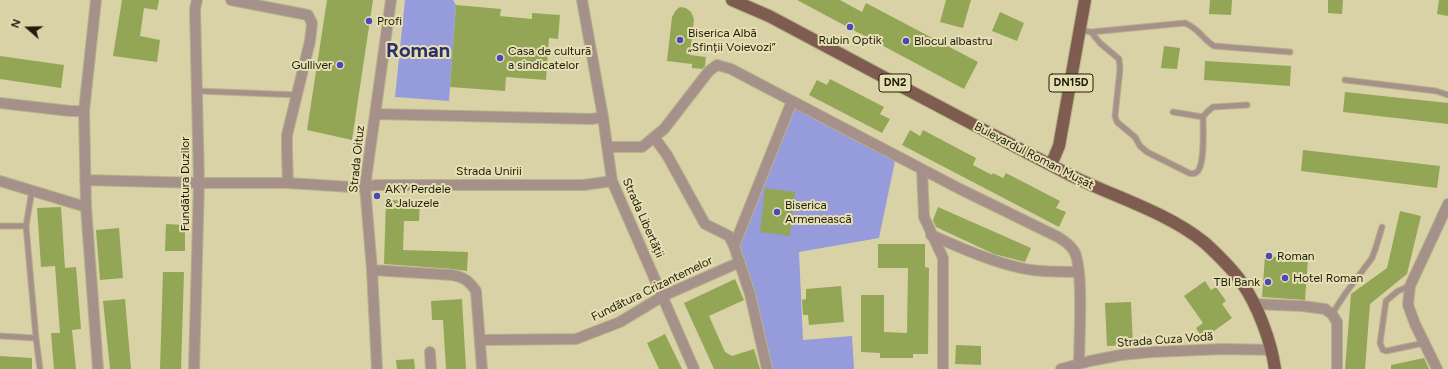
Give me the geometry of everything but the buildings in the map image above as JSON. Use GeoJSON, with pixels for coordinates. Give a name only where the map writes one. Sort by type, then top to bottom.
{"type":"FeatureCollection","features":[{"type":"Feature","properties":{"kind":"main road","name":"Bulevardul Roman Mușat"},"geometry":{"type":"LineString","coordinates":[[732,0],[769,16],[1050,165],[1082,181],[1164,217],[1204,242],[1226,263],[1242,282],[1254,304],[1272,350],[1275,369]]}},
{"type":"Feature","properties":{"kind":"main road","name":"DN15D"},"geometry":{"type":"LineString","coordinates":[[1050,165],[1059,146],[1086,31],[1085,0]]}},
{"type":"Feature","properties":{"kind":"street"},"geometry":{"type":"LineString","coordinates":[[96,0],[84,111],[84,180],[98,369]]}},
{"type":"Feature","properties":{"kind":"street","name":"Fundătura Duzilor"},"geometry":{"type":"LineString","coordinates":[[194,369],[199,183],[195,9],[197,0]]}},
{"type":"Feature","properties":{"kind":"street"},"geometry":{"type":"LineString","coordinates":[[231,0],[308,15],[312,24],[310,41],[298,95],[287,135],[288,183]]}},
{"type":"Feature","properties":{"kind":"street","name":"Strada Oituz"},"geometry":{"type":"LineString","coordinates":[[377,369],[372,270],[365,186],[391,0]]}},
{"type":"Feature","properties":{"kind":"street","name":"Strada Libertății"},"geometry":{"type":"LineString","coordinates":[[582,0],[603,117],[612,181],[694,369]]}},
{"type":"Feature","properties":{"kind":"street"},"geometry":{"type":"LineString","coordinates":[[607,147],[642,147],[664,129],[709,72],[717,65],[731,69],[922,169],[1068,243],[1075,252],[1080,272],[1078,367]]}},
{"type":"Feature","properties":{"kind":"street"},"geometry":{"type":"LineString","coordinates":[[734,246],[792,101]]}},
{"type":"Feature","properties":{"kind":"street"},"geometry":{"type":"LineString","coordinates":[[0,103],[70,111],[84,111]]}},
{"type":"Feature","properties":{"kind":"street"},"geometry":{"type":"LineString","coordinates":[[376,114],[592,119],[603,117]]}},
{"type":"Feature","properties":{"kind":"street"},"geometry":{"type":"LineString","coordinates":[[654,137],[667,154],[705,224],[729,236],[734,246],[750,294],[767,369]]}},
{"type":"Feature","properties":{"kind":"street"},"geometry":{"type":"LineString","coordinates":[[922,169],[924,217],[931,235],[943,258],[943,369]]}},
{"type":"Feature","properties":{"kind":"street","name":"Strada Unirii"},"geometry":{"type":"LineString","coordinates":[[84,180],[199,183],[288,183],[351,187],[495,184],[584,185],[612,181]]}},
{"type":"Feature","properties":{"kind":"street"},"geometry":{"type":"LineString","coordinates":[[0,181],[86,207]]}},
{"type":"Feature","properties":{"kind":"street"},"geometry":{"type":"LineString","coordinates":[[1437,369],[1415,324],[1408,305],[1410,286],[1448,204]]}},
{"type":"Feature","properties":{"kind":"street"},"geometry":{"type":"LineString","coordinates":[[931,235],[990,260],[1020,268],[1041,271],[1080,272]]}},
{"type":"Feature","properties":{"kind":"street","name":"Fundătura Crizantemelor"},"geometry":{"type":"LineString","coordinates":[[480,340],[576,339],[620,322],[663,296],[740,262]]}},
{"type":"Feature","properties":{"kind":"street"},"geometry":{"type":"LineString","coordinates":[[372,270],[452,275],[460,276],[470,282],[476,291],[482,369]]}},
{"type":"Feature","properties":{"kind":"street"},"geometry":{"type":"LineString","coordinates":[[1254,304],[1302,306],[1324,310],[1332,314],[1337,322],[1337,369]]}},
{"type":"Feature","properties":{"kind":"street","name":"Strada Cuza Vodă"},"geometry":{"type":"LineString","coordinates":[[1061,369],[1078,367],[1121,355],[1152,352],[1224,349],[1272,350]]}},
{"type":"Feature","properties":{"kind":"street"},"geometry":{"type":"LineString","coordinates":[[430,352],[431,369]]}},
{"type":"Feature","properties":{"kind":"lane"},"geometry":{"type":"LineString","coordinates":[[1086,31],[1185,23],[1198,30],[1209,43],[1214,46],[1290,52]]}},
{"type":"Feature","properties":{"kind":"lane"},"geometry":{"type":"LineString","coordinates":[[1086,31],[1119,59],[1120,69],[1115,116],[1117,122],[1136,137],[1140,146],[1147,152],[1189,173],[1194,174],[1197,172],[1202,163],[1203,117],[1207,112],[1213,107],[1247,105]]}},
{"type":"Feature","properties":{"kind":"lane"},"geometry":{"type":"LineString","coordinates":[[1345,80],[1436,91],[1448,95]]}},
{"type":"Feature","properties":{"kind":"lane"},"geometry":{"type":"LineString","coordinates":[[198,91],[298,95]]}},
{"type":"Feature","properties":{"kind":"lane"},"geometry":{"type":"LineString","coordinates":[[1173,112],[1203,117]]}},
{"type":"Feature","properties":{"kind":"lane"},"geometry":{"type":"LineString","coordinates":[[32,190],[26,226],[40,369]]}},
{"type":"Feature","properties":{"kind":"lane"},"geometry":{"type":"LineString","coordinates":[[0,226],[26,226]]}},
{"type":"Feature","properties":{"kind":"lane"},"geometry":{"type":"LineString","coordinates":[[1332,314],[1372,258],[1382,227]]}},
{"type":"Feature","properties":{"kind":"lane"},"geometry":{"type":"LineString","coordinates":[[1410,286],[1398,291],[1386,301],[1380,343],[1382,350],[1386,351],[1424,343]]}},
{"type":"Feature","properties":{"kind":"lane"},"geometry":{"type":"LineString","coordinates":[[0,336],[36,338]]}},
{"type":"Feature","properties":{"kind":"shaded area"},"geometry":{"type":"Polygon","coordinates":[[[405,0],[453,0],[456,5],[449,101],[395,97],[405,0]]]}},
{"type":"Feature","properties":{"kind":"shaded area"},"geometry":{"type":"Polygon","coordinates":[[[792,101],[896,156],[879,238],[799,252],[803,340],[852,336],[854,369],[767,369],[734,246],[792,101]]]}},
{"type":"Feature","properties":{"kind":"place","name":"Profi"},"geometry":{"type":"Point","coordinates":[369,21]}},
{"type":"Feature","properties":{"kind":"place","name":"Rubin Optik"},"geometry":{"type":"Point","coordinates":[850,27]}},
{"type":"Feature","properties":{"kind":"place","name":"Biserica Albă „Sfinții Voievozi”"},"geometry":{"type":"Point","coordinates":[680,40]}},
{"type":"Feature","properties":{"kind":"place","name":"Blocul albastru"},"geometry":{"type":"Point","coordinates":[906,41]}},
{"type":"Feature","properties":{"kind":"place","name":"Casa de cultură a sindicatelor"},"geometry":{"type":"Point","coordinates":[500,58]}},
{"type":"Feature","properties":{"kind":"place","name":"Gulliver"},"geometry":{"type":"Point","coordinates":[340,65]}},
{"type":"Feature","properties":{"kind":"place","name":"AKY Perdele & Jaluzele"},"geometry":{"type":"Point","coordinates":[377,196]}},
{"type":"Feature","properties":{"kind":"place","name":"Biserica Armenească"},"geometry":{"type":"Point","coordinates":[777,212]}},
{"type":"Feature","properties":{"kind":"place","name":"Roman"},"geometry":{"type":"Point","coordinates":[1269,256]}},
{"type":"Feature","properties":{"kind":"place","name":"Hotel Roman"},"geometry":{"type":"Point","coordinates":[1285,278]}},
{"type":"Feature","properties":{"kind":"place","name":"TBI Bank"},"geometry":{"type":"Point","coordinates":[1268,282]}},
{"type":"Feature","properties":{"kind":"district","name":"Roman"},"geometry":{"type":"Point","coordinates":[418,51]}}]}
